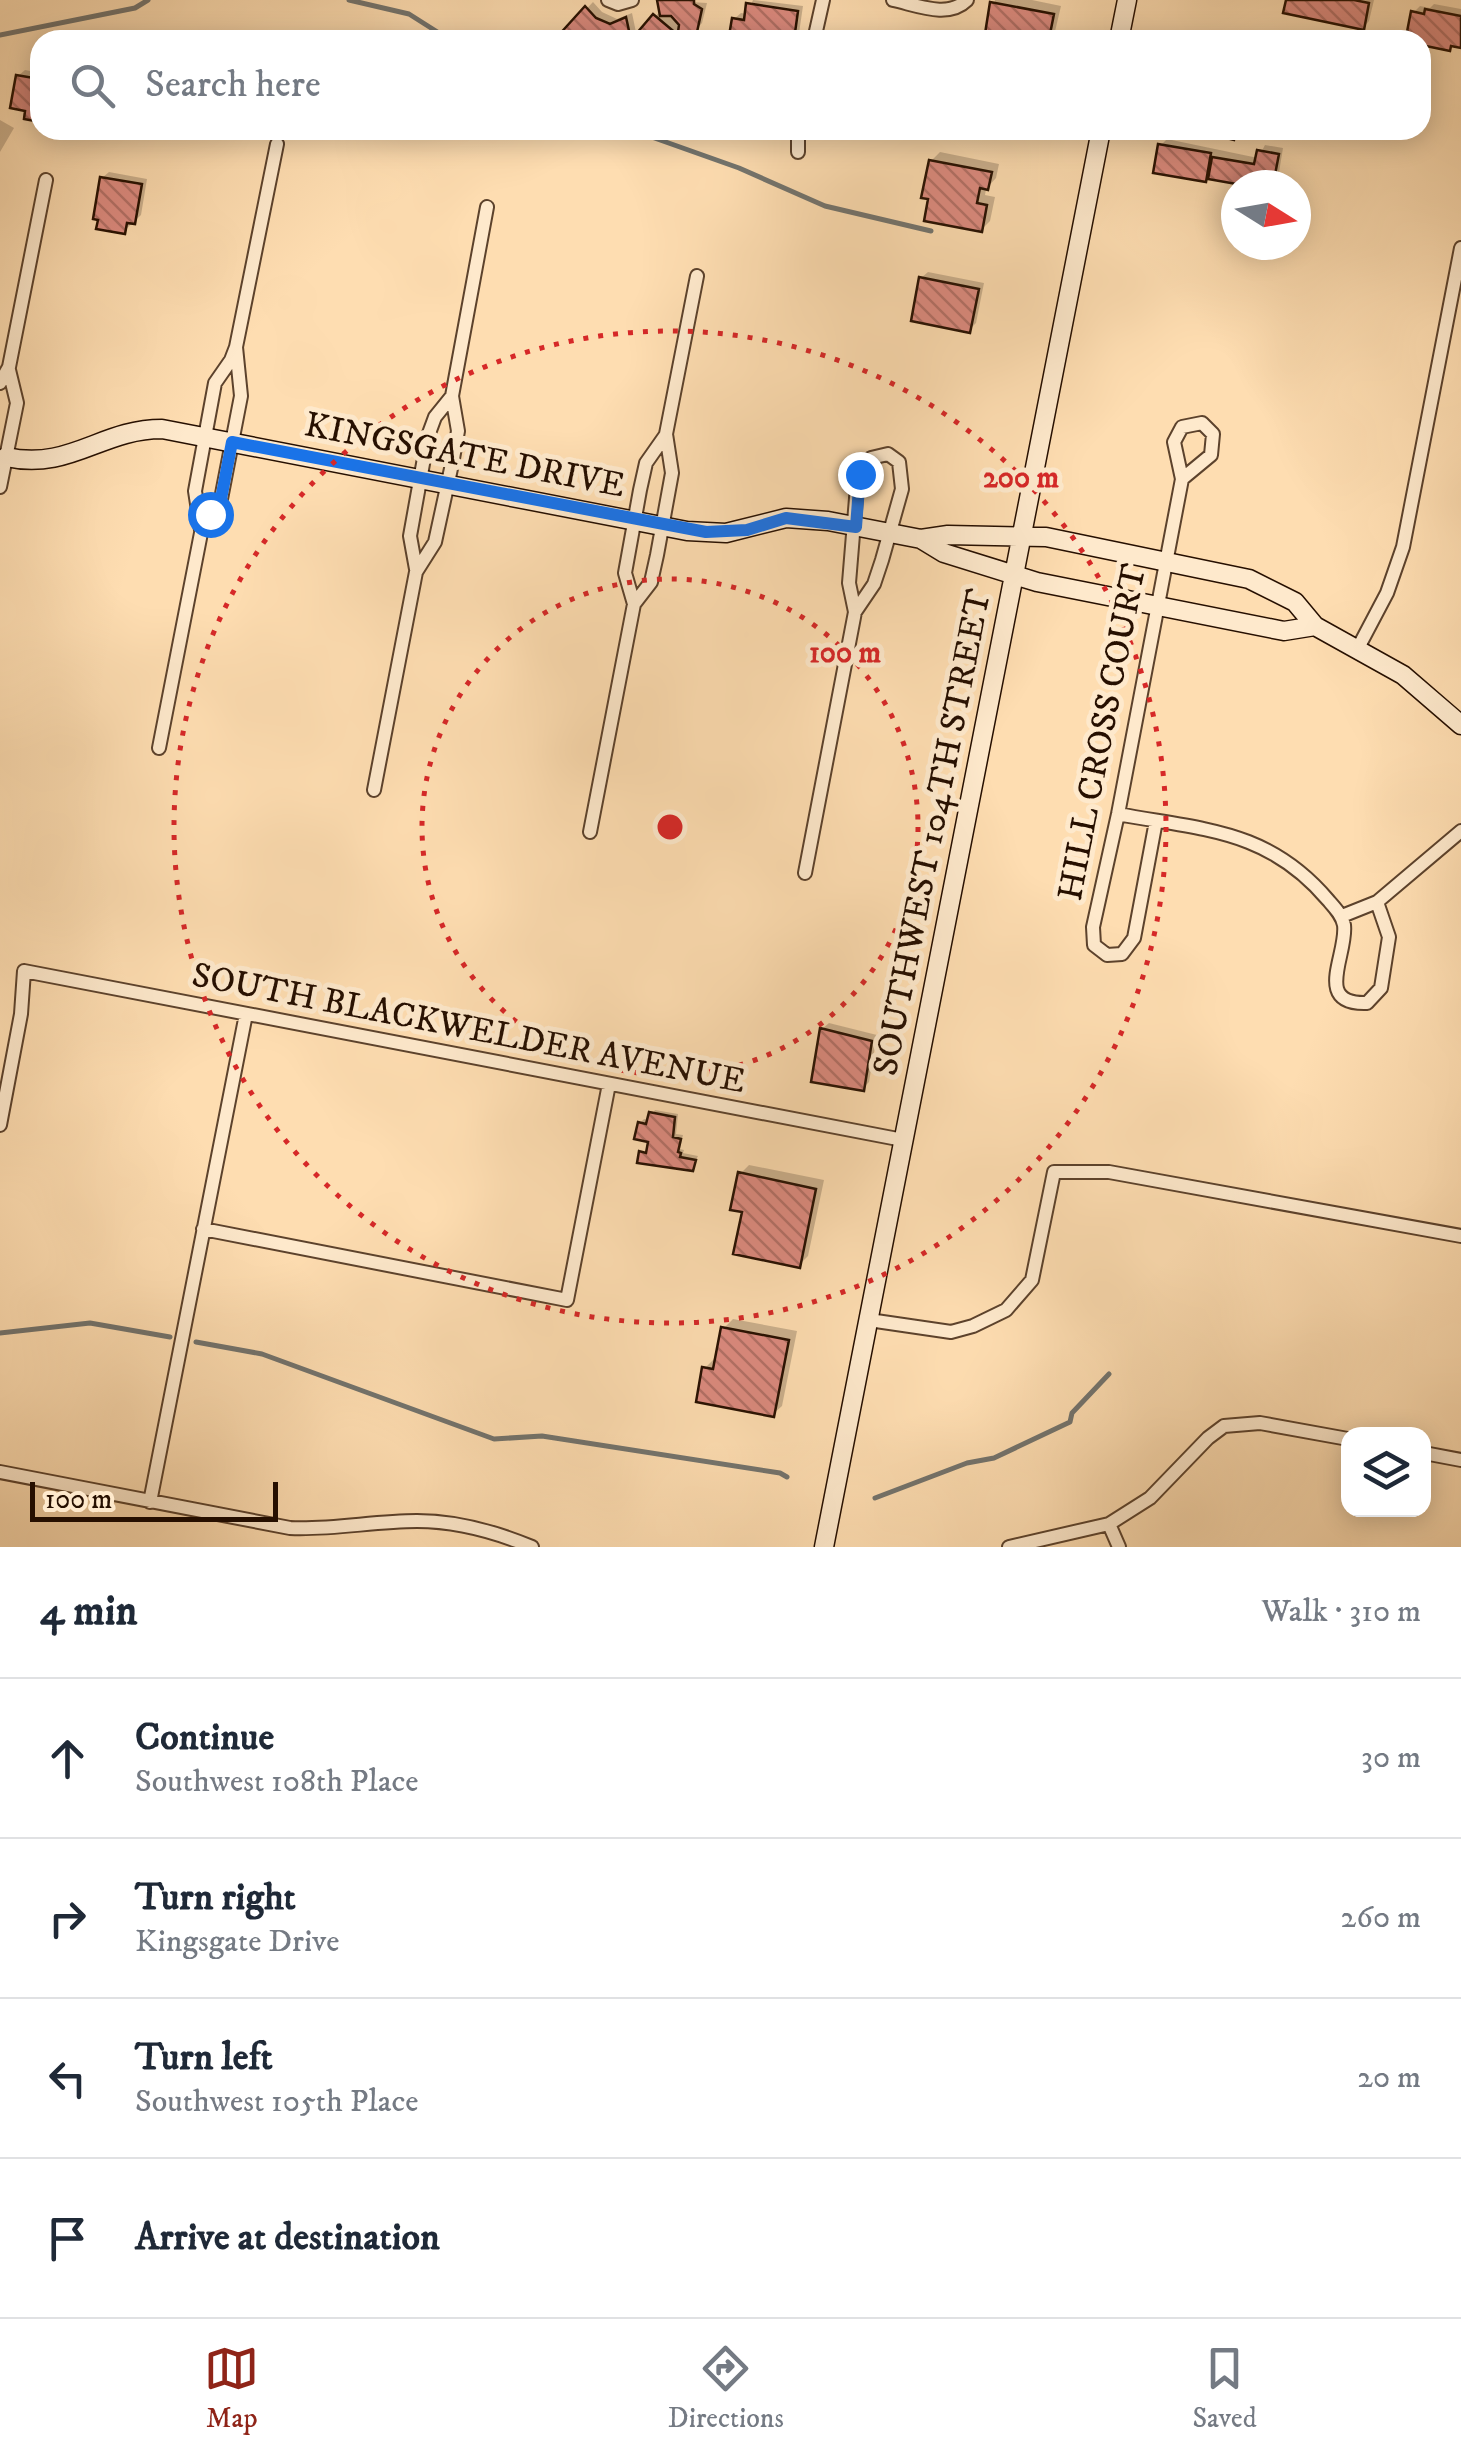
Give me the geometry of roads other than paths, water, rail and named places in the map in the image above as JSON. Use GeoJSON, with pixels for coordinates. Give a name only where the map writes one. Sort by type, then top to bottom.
{"type":"FeatureCollection","features":[{"type":"Feature","properties":{"kind":"street"},"geometry":{"type":"LineString","coordinates":[[608,0],[618,4],[632,0]]}},
{"type":"Feature","properties":{"kind":"street"},"geometry":{"type":"LineString","coordinates":[[816,30],[823,0]]}},
{"type":"Feature","properties":{"kind":"street"},"geometry":{"type":"LineString","coordinates":[[893,0],[939,10],[964,4]]}},
{"type":"Feature","properties":{"kind":"street"},"geometry":{"type":"LineString","coordinates":[[1121,30],[1127,0]]}},
{"type":"Feature","properties":{"kind":"street"},"geometry":{"type":"LineString","coordinates":[[798,140],[798,152]]}},
{"type":"Feature","properties":{"kind":"street","name":"SOUTHWEST 104TH STREET"},"geometry":{"type":"LineString","coordinates":[[824,1547],[1099,140]]}},
{"type":"Feature","properties":{"kind":"street"},"geometry":{"type":"LineString","coordinates":[[160,748],[201,533],[196,492],[215,383],[236,347],[277,144]]}},
{"type":"Feature","properties":{"kind":"street"},"geometry":{"type":"LineString","coordinates":[[0,383],[9,368],[46,180]]}},
{"type":"Feature","properties":{"kind":"street"},"geometry":{"type":"LineString","coordinates":[[416,572],[435,542],[448,483],[458,431],[452,396],[487,207]]}},
{"type":"Feature","properties":{"kind":"street"},"geometry":{"type":"LineString","coordinates":[[1358,648],[1387,593],[1403,547],[1461,248]]}},
{"type":"Feature","properties":{"kind":"street"},"geometry":{"type":"LineString","coordinates":[[590,832],[634,604],[651,582],[662,525],[672,472],[666,434],[696,276]]}},
{"type":"Feature","properties":{"kind":"street"},"geometry":{"type":"LineString","coordinates":[[201,533],[221,499],[232,442],[242,386],[236,347]]}},
{"type":"Feature","properties":{"kind":"street"},"geometry":{"type":"LineString","coordinates":[[0,487],[17,396],[9,368]]}},
{"type":"Feature","properties":{"kind":"street"},"geometry":{"type":"LineString","coordinates":[[374,790],[416,572],[410,536],[420,478],[431,425],[452,396]]}},
{"type":"Feature","properties":{"kind":"street","name":"KINGSGATE DRIVE"},"geometry":{"type":"LineString","coordinates":[[3,456],[38,461],[61,459],[111,437],[148,429],[205,436],[687,531],[726,533],[797,518],[921,539],[948,535],[1046,537],[1249,579],[1272,588],[1295,602],[1315,626],[1404,675],[1461,725]]}},
{"type":"Feature","properties":{"kind":"street"},"geometry":{"type":"LineString","coordinates":[[634,604],[625,573],[646,463],[666,434]]}},
{"type":"Feature","properties":{"kind":"street"},"geometry":{"type":"LineString","coordinates":[[805,873],[855,612],[850,583],[860,474],[870,458],[888,454],[899,462],[903,479],[874,584],[855,612]]}},
{"type":"Feature","properties":{"kind":"street","name":"HILL CROSS COURT"},"geometry":{"type":"LineString","coordinates":[[1156,821],[1134,938],[1122,954],[1107,956],[1099,951],[1092,937],[1097,898],[1118,814],[1182,479]]}},
{"type":"Feature","properties":{"kind":"street","name":"KINGSGATE DRIVE"},"geometry":{"type":"LineString","coordinates":[[921,539],[944,553],[1014,575],[1284,631],[1315,626]]}},
{"type":"Feature","properties":{"kind":"street"},"geometry":{"type":"LineString","coordinates":[[1118,814],[1241,838],[1277,852],[1342,916],[1345,929],[1336,972],[1337,990],[1350,1003],[1367,1004],[1380,988],[1390,936],[1377,902]]}},
{"type":"Feature","properties":{"kind":"street"},"geometry":{"type":"LineString","coordinates":[[1342,916],[1377,902],[1461,830]]}},
{"type":"Feature","properties":{"kind":"street","name":"SOUTH BLACKWELDER AVENUE"},"geometry":{"type":"LineString","coordinates":[[0,1125],[21,1014],[24,971],[904,1140]]}},
{"type":"Feature","properties":{"kind":"street"},"geometry":{"type":"LineString","coordinates":[[150,1502],[246,1014]]}},
{"type":"Feature","properties":{"kind":"street"},"geometry":{"type":"LineString","coordinates":[[203,1229],[567,1300],[609,1084]]}},
{"type":"Feature","properties":{"kind":"street"},"geometry":{"type":"LineString","coordinates":[[868,1320],[951,1332],[1006,1310],[1032,1280],[1054,1172],[1109,1172],[1461,1236]]}},
{"type":"Feature","properties":{"kind":"street"},"geometry":{"type":"LineString","coordinates":[[1009,1547],[1110,1524],[1150,1498],[1224,1426],[1260,1423],[1341,1438]]}},
{"type":"Feature","properties":{"kind":"street"},"geometry":{"type":"LineString","coordinates":[[1431,1454],[1461,1460]]}},
{"type":"Feature","properties":{"kind":"street"},"geometry":{"type":"LineString","coordinates":[[0,1472],[290,1528],[440,1523],[496,1533],[532,1547]]}},
{"type":"Feature","properties":{"kind":"street"},"geometry":{"type":"LineString","coordinates":[[1110,1524],[1119,1547]]}},
{"type":"Feature","properties":{"kind":"waterway"},"geometry":{"type":"LineString","coordinates":[[0,35],[135,8],[148,0]]}},
{"type":"Feature","properties":{"kind":"waterway"},"geometry":{"type":"LineString","coordinates":[[349,0],[409,14],[434,30]]}},
{"type":"Feature","properties":{"kind":"waterway"},"geometry":{"type":"LineString","coordinates":[[660,140],[739,168],[825,206],[931,231]]}},
{"type":"Feature","properties":{"kind":"waterway"},"geometry":{"type":"LineString","coordinates":[[0,1333],[90,1323],[170,1337]]}},
{"type":"Feature","properties":{"kind":"waterway"},"geometry":{"type":"LineString","coordinates":[[196,1342],[262,1354],[494,1439],[542,1436],[787,1477]]}},
{"type":"Feature","properties":{"kind":"waterway"},"geometry":{"type":"LineString","coordinates":[[875,1498],[967,1463],[994,1458],[1070,1422],[1072,1413],[1109,1374]]}}]}
